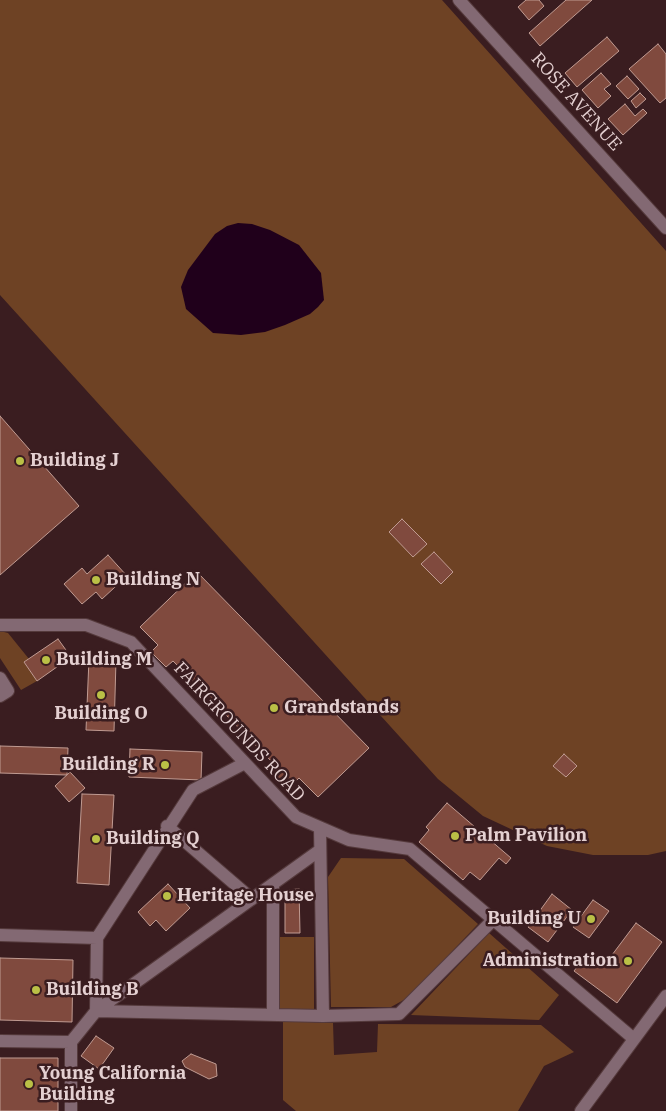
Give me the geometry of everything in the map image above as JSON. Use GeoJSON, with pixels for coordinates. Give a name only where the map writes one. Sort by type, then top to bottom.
{"type":"FeatureCollection","features":[{"type":"Feature","properties":{"kind":"street","name":"ROSE AVENUE"},"geometry":{"type":"LineString","coordinates":[[460,0],[666,228]]}},
{"type":"Feature","properties":{"kind":"street","name":"FAIRGROUNDS ROAD"},"geometry":{"type":"LineString","coordinates":[[0,625],[86,625],[131,642],[296,817],[349,840],[410,849],[634,1039]]}},
{"type":"Feature","properties":{"kind":"street"},"geometry":{"type":"LineString","coordinates":[[0,678],[8,691],[0,696]]}},
{"type":"Feature","properties":{"kind":"street"},"geometry":{"type":"LineString","coordinates":[[96,1011],[97,938],[193,790],[245,763]]}},
{"type":"Feature","properties":{"kind":"street"},"geometry":{"type":"LineString","coordinates":[[168,826],[252,898]]}},
{"type":"Feature","properties":{"kind":"street"},"geometry":{"type":"LineString","coordinates":[[320,828],[323,1016]]}},
{"type":"Feature","properties":{"kind":"street"},"geometry":{"type":"LineString","coordinates":[[71,1111],[71,1042],[96,1011],[320,850]]}},
{"type":"Feature","properties":{"kind":"street"},"geometry":{"type":"LineString","coordinates":[[273,884],[273,1015]]}},
{"type":"Feature","properties":{"kind":"street"},"geometry":{"type":"LineString","coordinates":[[96,1011],[323,1016],[399,1014],[493,920]]}},
{"type":"Feature","properties":{"kind":"street"},"geometry":{"type":"LineString","coordinates":[[0,935],[97,938]]}},
{"type":"Feature","properties":{"kind":"street"},"geometry":{"type":"LineString","coordinates":[[581,1111],[666,996]]}},
{"type":"Feature","properties":{"kind":"street"},"geometry":{"type":"LineString","coordinates":[[0,1042],[71,1042]]}},
{"type":"Feature","properties":{"kind":"shaded area"},"geometry":{"type":"Polygon","coordinates":[[[0,0],[442,0],[666,251],[666,851],[648,855],[593,855],[547,846],[483,816],[438,779],[0,295],[0,0]]]}},
{"type":"Feature","properties":{"kind":"shaded area"},"geometry":{"type":"Polygon","coordinates":[[[238,223],[252,224],[270,230],[299,245],[321,273],[324,300],[310,314],[265,332],[241,335],[213,333],[186,309],[181,287],[188,270],[215,234],[227,226],[238,223]]]}},
{"type":"Feature","properties":{"kind":"shaded area"},"geometry":{"type":"Polygon","coordinates":[[[0,631],[8,633],[29,659],[24,662],[37,681],[21,690],[0,658],[0,631]]]}},
{"type":"Feature","properties":{"kind":"shaded area"},"geometry":{"type":"Polygon","coordinates":[[[341,858],[404,859],[478,924],[409,997],[391,1007],[331,1007],[328,877],[341,858]]]}},
{"type":"Feature","properties":{"kind":"shaded area"},"geometry":{"type":"Polygon","coordinates":[[[489,933],[559,995],[539,1020],[411,1015],[489,933]]]}},
{"type":"Feature","properties":{"kind":"shaded area"},"geometry":{"type":"Polygon","coordinates":[[[280,937],[314,937],[314,1011],[280,1011],[280,937]]]}},
{"type":"Feature","properties":{"kind":"shaded area"},"geometry":{"type":"Polygon","coordinates":[[[283,1021],[333,1023],[334,1055],[377,1052],[378,1024],[541,1025],[574,1052],[544,1066],[518,1111],[296,1111],[283,1100],[283,1021]]]}},
{"type":"Feature","properties":{"kind":"building"},"geometry":{"type":"Polygon","coordinates":[[[526,0],[539,0],[544,6],[529,20],[518,7],[526,0]]]}},
{"type":"Feature","properties":{"kind":"building"},"geometry":{"type":"Polygon","coordinates":[[[566,0],[592,0],[540,46],[529,33],[566,0]]]}},
{"type":"Feature","properties":{"kind":"building"},"geometry":{"type":"Polygon","coordinates":[[[607,37],[619,51],[577,87],[565,73],[607,37]]]}},
{"type":"Feature","properties":{"kind":"building"},"geometry":{"type":"Polygon","coordinates":[[[658,44],[666,54],[666,98],[660,103],[629,69],[658,44]]]}},
{"type":"Feature","properties":{"kind":"building"},"geometry":{"type":"Polygon","coordinates":[[[601,73],[611,84],[604,89],[611,96],[598,108],[582,90],[601,73]]]}},
{"type":"Feature","properties":{"kind":"building"},"geometry":{"type":"Polygon","coordinates":[[[627,76],[639,89],[628,99],[616,86],[627,76]]]}},
{"type":"Feature","properties":{"kind":"building"},"geometry":{"type":"Polygon","coordinates":[[[640,93],[646,99],[636,108],[631,101],[640,93]]]}},
{"type":"Feature","properties":{"kind":"building"},"geometry":{"type":"Polygon","coordinates":[[[625,104],[635,116],[643,109],[647,113],[623,135],[608,119],[625,104]]]}},
{"type":"Feature","properties":{"kind":"building","name":"Building J"},"geometry":{"type":"Polygon","coordinates":[[[0,416],[79,506],[0,575],[0,416]]]}},
{"type":"Feature","properties":{"kind":"building"},"geometry":{"type":"Polygon","coordinates":[[[402,519],[427,544],[413,557],[389,532],[402,519]]]}},
{"type":"Feature","properties":{"kind":"building"},"geometry":{"type":"Polygon","coordinates":[[[434,552],[453,572],[441,584],[421,564],[434,552]]]}},
{"type":"Feature","properties":{"kind":"building","name":"Building N"},"geometry":{"type":"Polygon","coordinates":[[[108,555],[127,576],[102,599],[96,592],[82,604],[64,584],[82,568],[87,574],[108,555]]]}},
{"type":"Feature","properties":{"kind":"building","name":"Grandstands"},"geometry":{"type":"Polygon","coordinates":[[[197,572],[369,748],[318,797],[299,778],[288,789],[274,775],[280,770],[173,661],[166,667],[151,652],[158,645],[140,627],[197,572]]]}},
{"type":"Feature","properties":{"kind":"building","name":"Building M"},"geometry":{"type":"Polygon","coordinates":[[[58,639],[71,657],[37,681],[24,662],[58,639]]]}},
{"type":"Feature","properties":{"kind":"building","name":"Building O"},"geometry":{"type":"Polygon","coordinates":[[[89,659],[116,660],[114,731],[86,730],[89,659]]]}},
{"type":"Feature","properties":{"kind":"building"},"geometry":{"type":"Polygon","coordinates":[[[0,746],[68,748],[67,775],[0,773],[0,746]]]}},
{"type":"Feature","properties":{"kind":"building","name":"Building R"},"geometry":{"type":"Polygon","coordinates":[[[130,749],[202,752],[201,780],[129,777],[130,749]]]}},
{"type":"Feature","properties":{"kind":"building"},"geometry":{"type":"Polygon","coordinates":[[[564,754],[577,766],[566,777],[553,766],[564,754]]]}},
{"type":"Feature","properties":{"kind":"building"},"geometry":{"type":"Polygon","coordinates":[[[70,772],[85,788],[69,802],[55,786],[70,772]]]}},
{"type":"Feature","properties":{"kind":"building","name":"Building Q"},"geometry":{"type":"Polygon","coordinates":[[[82,794],[114,795],[109,885],[77,883],[82,794]]]}},
{"type":"Feature","properties":{"kind":"building","name":"Palm Pavilion"},"geometry":{"type":"Polygon","coordinates":[[[447,803],[511,858],[506,864],[499,858],[480,880],[470,872],[463,880],[419,842],[429,830],[426,827],[447,803]]]}},
{"type":"Feature","properties":{"kind":"building","name":"Heritage House"},"geometry":{"type":"Polygon","coordinates":[[[168,884],[190,908],[166,931],[156,920],[150,926],[138,912],[168,884]]]}},
{"type":"Feature","properties":{"kind":"building"},"geometry":{"type":"Polygon","coordinates":[[[299,889],[300,933],[285,933],[285,890],[299,889]]]}},
{"type":"Feature","properties":{"kind":"building"},"geometry":{"type":"Polygon","coordinates":[[[552,894],[572,910],[548,942],[528,927],[552,894]]]}},
{"type":"Feature","properties":{"kind":"building","name":"Building U"},"geometry":{"type":"Polygon","coordinates":[[[593,900],[609,911],[589,938],[573,927],[593,900]]]}},
{"type":"Feature","properties":{"kind":"building","name":"Administration"},"geometry":{"type":"Polygon","coordinates":[[[636,923],[662,942],[617,1003],[574,971],[587,954],[603,967],[636,923]]]}},
{"type":"Feature","properties":{"kind":"building","name":"Building B"},"geometry":{"type":"Polygon","coordinates":[[[0,958],[73,960],[72,1022],[0,1020],[0,958]]]}},
{"type":"Feature","properties":{"kind":"building"},"geometry":{"type":"Polygon","coordinates":[[[96,1036],[114,1048],[99,1069],[81,1056],[96,1036]]]}},
{"type":"Feature","properties":{"kind":"building"},"geometry":{"type":"Polygon","coordinates":[[[191,1054],[216,1064],[217,1076],[209,1079],[185,1067],[182,1061],[191,1054]]]}},
{"type":"Feature","properties":{"kind":"building","name":"Young California Building"},"geometry":{"type":"Polygon","coordinates":[[[0,1058],[58,1058],[58,1111],[0,1111],[0,1058]]]}},
{"type":"Feature","properties":{"kind":"place","name":"Building J"},"geometry":{"type":"Point","coordinates":[20,461]}},
{"type":"Feature","properties":{"kind":"place","name":"Building N"},"geometry":{"type":"Point","coordinates":[96,580]}},
{"type":"Feature","properties":{"kind":"place","name":"Building M"},"geometry":{"type":"Point","coordinates":[46,660]}},
{"type":"Feature","properties":{"kind":"place","name":"Building O"},"geometry":{"type":"Point","coordinates":[101,695]}},
{"type":"Feature","properties":{"kind":"place","name":"Grandstands"},"geometry":{"type":"Point","coordinates":[274,708]}},
{"type":"Feature","properties":{"kind":"place","name":"Building R"},"geometry":{"type":"Point","coordinates":[165,765]}},
{"type":"Feature","properties":{"kind":"place","name":"Palm Pavilion"},"geometry":{"type":"Point","coordinates":[455,836]}},
{"type":"Feature","properties":{"kind":"place","name":"Building Q"},"geometry":{"type":"Point","coordinates":[96,839]}},
{"type":"Feature","properties":{"kind":"place","name":"Heritage House"},"geometry":{"type":"Point","coordinates":[167,896]}},
{"type":"Feature","properties":{"kind":"place","name":"Building U"},"geometry":{"type":"Point","coordinates":[591,919]}},
{"type":"Feature","properties":{"kind":"place","name":"Administration"},"geometry":{"type":"Point","coordinates":[628,961]}},
{"type":"Feature","properties":{"kind":"place","name":"Building B"},"geometry":{"type":"Point","coordinates":[36,990]}},
{"type":"Feature","properties":{"kind":"place","name":"Young California Building"},"geometry":{"type":"Point","coordinates":[29,1084]}}]}
